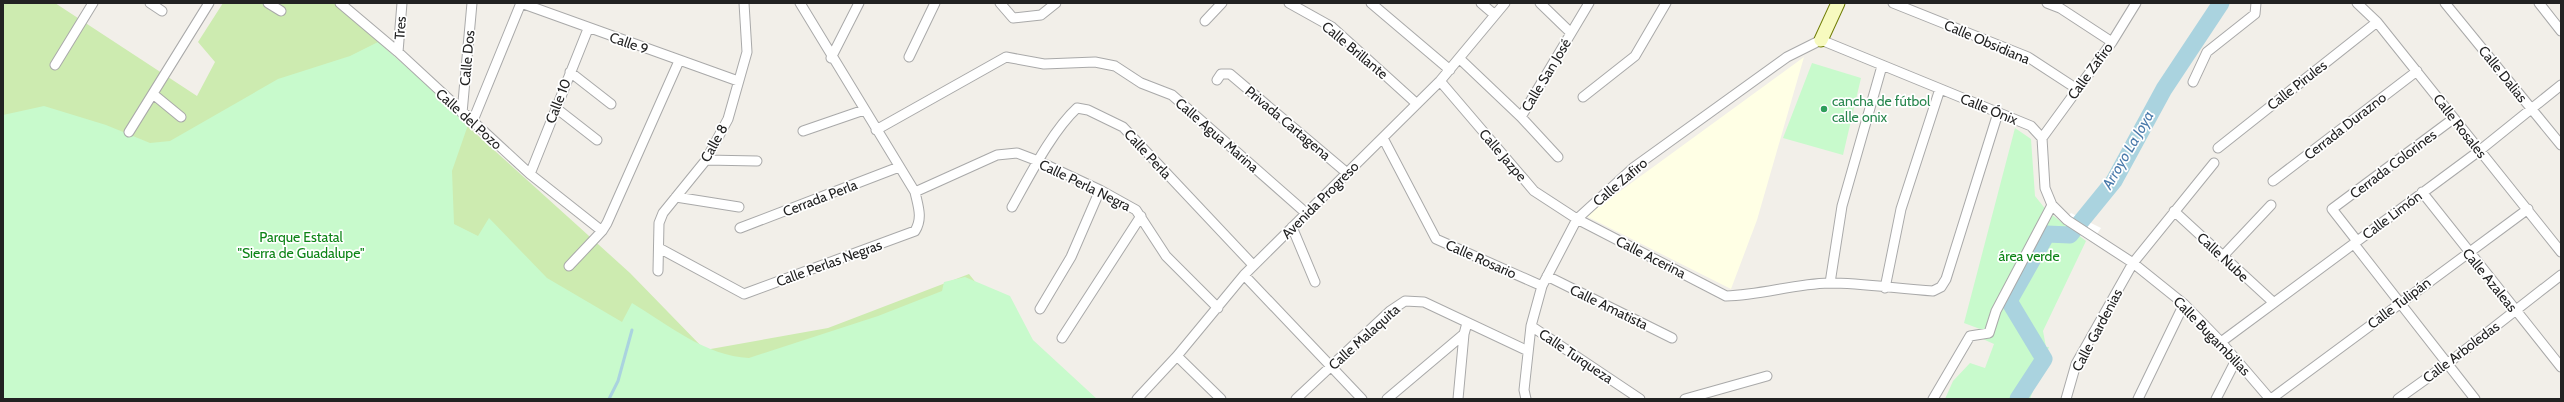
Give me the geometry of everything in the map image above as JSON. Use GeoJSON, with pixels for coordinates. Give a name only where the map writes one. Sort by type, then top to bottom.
{"type":"FeatureCollection","features":[{"type":"Feature","properties":{"kind":"main road"},"geometry":{"type":"LineString","coordinates":[[1821,40],[1838,3]]}},
{"type":"Feature","properties":{"kind":"street"},"geometry":{"type":"LineString","coordinates":[[55,65],[93,3]]}},
{"type":"Feature","properties":{"kind":"street"},"geometry":{"type":"LineString","coordinates":[[150,3],[162,10]]}},
{"type":"Feature","properties":{"kind":"street"},"geometry":{"type":"LineString","coordinates":[[129,132],[209,3]]}},
{"type":"Feature","properties":{"kind":"street"},"geometry":{"type":"LineString","coordinates":[[268,3],[281,11]]}},
{"type":"Feature","properties":{"kind":"street","name":"Calle del Pozo"},"geometry":{"type":"LineString","coordinates":[[340,3],[398,52],[472,123],[530,174],[602,231]]}},
{"type":"Feature","properties":{"kind":"street","name":"Tres"},"geometry":{"type":"LineString","coordinates":[[398,52],[402,3]]}},
{"type":"Feature","properties":{"kind":"street","name":"Calle Dos"},"geometry":{"type":"LineString","coordinates":[[462,113],[472,3]]}},
{"type":"Feature","properties":{"kind":"street"},"geometry":{"type":"LineString","coordinates":[[472,123],[521,3]]}},
{"type":"Feature","properties":{"kind":"street","name":"Calle 9"},"geometry":{"type":"LineString","coordinates":[[521,3],[588,29],[738,81]]}},
{"type":"Feature","properties":{"kind":"street"},"geometry":{"type":"LineString","coordinates":[[800,3],[832,58],[915,192]]}},
{"type":"Feature","properties":{"kind":"street"},"geometry":{"type":"LineString","coordinates":[[832,58],[859,3]]}},
{"type":"Feature","properties":{"kind":"street"},"geometry":{"type":"LineString","coordinates":[[909,57],[935,3]]}},
{"type":"Feature","properties":{"kind":"street"},"geometry":{"type":"LineString","coordinates":[[1000,3],[1013,18],[1041,15],[1056,3]]}},
{"type":"Feature","properties":{"kind":"street"},"geometry":{"type":"LineString","coordinates":[[1206,21],[1222,3]]}},
{"type":"Feature","properties":{"kind":"street","name":"Calle Brillante"},"geometry":{"type":"LineString","coordinates":[[1289,3],[1332,27],[1417,104]]}},
{"type":"Feature","properties":{"kind":"street"},"geometry":{"type":"LineString","coordinates":[[1371,3],[1450,70]]}},
{"type":"Feature","properties":{"kind":"street"},"geometry":{"type":"LineString","coordinates":[[1481,3],[1495,15]]}},
{"type":"Feature","properties":{"kind":"street","name":"Avenida Progreso"},"geometry":{"type":"LineString","coordinates":[[1139,398],[1177,356],[1253,265],[1440,81],[1505,3]]}},
{"type":"Feature","properties":{"kind":"street","name":"Calle San José"},"geometry":{"type":"LineString","coordinates":[[1540,3],[1571,33]]}},
{"type":"Feature","properties":{"kind":"street","name":"Calle San José"},"geometry":{"type":"LineString","coordinates":[[1521,117],[1589,3]]}},
{"type":"Feature","properties":{"kind":"street"},"geometry":{"type":"LineString","coordinates":[[1583,97],[1635,56],[1666,3]]}},
{"type":"Feature","properties":{"kind":"street","name":"Calle Obsidiana"},"geometry":{"type":"LineString","coordinates":[[1892,3],[2028,57],[2077,89]]}},
{"type":"Feature","properties":{"kind":"street"},"geometry":{"type":"LineString","coordinates":[[2047,3],[2060,8],[2112,42]]}},
{"type":"Feature","properties":{"kind":"street","name":"Calle Zafiro"},"geometry":{"type":"LineString","coordinates":[[2042,138],[2112,42],[2136,3]]}},
{"type":"Feature","properties":{"kind":"street"},"geometry":{"type":"LineString","coordinates":[[2193,82],[2207,52],[2255,14],[2256,3]]}},
{"type":"Feature","properties":{"kind":"street","name":"Calle Rosales"},"geometry":{"type":"LineString","coordinates":[[2357,3],[2377,22],[2417,71],[2453,119],[2528,209],[2561,252]]}},
{"type":"Feature","properties":{"kind":"street","name":"Calle Dalias"},"geometry":{"type":"LineString","coordinates":[[2445,3],[2561,146]]}},
{"type":"Feature","properties":{"kind":"street"},"geometry":{"type":"LineString","coordinates":[[2539,3],[2561,31]]}},
{"type":"Feature","properties":{"kind":"street","name":"Calle 8"},"geometry":{"type":"LineString","coordinates":[[658,271],[659,223],[663,213],[706,160],[728,119],[747,52],[742,4]]}},
{"type":"Feature","properties":{"kind":"street","name":"Calle Pirules"},"geometry":{"type":"LineString","coordinates":[[2218,148],[2377,22]]}},
{"type":"Feature","properties":{"kind":"street","name":"Calle 10"},"geometry":{"type":"LineString","coordinates":[[530,174],[588,29]]}},
{"type":"Feature","properties":{"kind":"street","name":"Calle Ónix"},"geometry":{"type":"LineString","coordinates":[[1821,40],[2031,126],[2042,138]]}},
{"type":"Feature","properties":{"kind":"street","name":"Calle Zafiro"},"geometry":{"type":"LineString","coordinates":[[1526,399],[1524,390],[1531,326],[1542,286],[1577,219],[1640,164],[1786,57],[1821,40]]}},
{"type":"Feature","properties":{"kind":"street","name":"Calle Agua Marina"},"geometry":{"type":"LineString","coordinates":[[876,130],[1006,57],[1044,64],[1095,62],[1115,66],[1141,83],[1172,95],[1306,213]]}},
{"type":"Feature","properties":{"kind":"street"},"geometry":{"type":"LineString","coordinates":[[1460,58],[1521,117],[1558,158]]}},
{"type":"Feature","properties":{"kind":"street"},"geometry":{"type":"LineString","coordinates":[[569,266],[602,231],[679,61]]}},
{"type":"Feature","properties":{"kind":"street"},"geometry":{"type":"LineString","coordinates":[[1882,66],[1842,206],[1830,283],[1933,291],[1941,287],[1946,279],[1998,113]]}},
{"type":"Feature","properties":{"kind":"street","name":"Cerrada Durazno"},"geometry":{"type":"LineString","coordinates":[[2273,181],[2417,71]]}},
{"type":"Feature","properties":{"kind":"street"},"geometry":{"type":"LineString","coordinates":[[570,72],[611,104]]}},
{"type":"Feature","properties":{"kind":"street","name":"Privada Cartagena"},"geometry":{"type":"LineString","coordinates":[[1217,80],[1222,74],[1230,74],[1347,173]]}},
{"type":"Feature","properties":{"kind":"street","name":"Calle Jazpe"},"geometry":{"type":"LineString","coordinates":[[1440,81],[1534,191],[1577,219]]}},
{"type":"Feature","properties":{"kind":"street","name":"Calle Limón"},"geometry":{"type":"LineString","coordinates":[[2221,342],[2273,302],[2479,151],[2561,85]]}},
{"type":"Feature","properties":{"kind":"street"},"geometry":{"type":"LineString","coordinates":[[1885,288],[1902,209],[1940,89]]}},
{"type":"Feature","properties":{"kind":"street"},"geometry":{"type":"LineString","coordinates":[[153,94],[181,117]]}},
{"type":"Feature","properties":{"kind":"street"},"geometry":{"type":"LineString","coordinates":[[556,108],[597,140]]}},
{"type":"Feature","properties":{"kind":"street","name":"Calle Perla"},"geometry":{"type":"LineString","coordinates":[[1038,161],[1070,115],[1077,108],[1088,110],[1123,127],[1253,265]]}},
{"type":"Feature","properties":{"kind":"street"},"geometry":{"type":"LineString","coordinates":[[803,131],[864,110]]}},
{"type":"Feature","properties":{"kind":"street","name":"Cerrada Colorines"},"geometry":{"type":"LineString","coordinates":[[2356,242],[2332,208],[2453,119]]}},
{"type":"Feature","properties":{"kind":"street","name":"Calle Rosario"},"geometry":{"type":"LineString","coordinates":[[1383,138],[1436,239],[1542,286]]}},
{"type":"Feature","properties":{"kind":"street"},"geometry":{"type":"LineString","coordinates":[[1933,399],[1970,336],[1989,334],[1996,311],[2052,205],[2045,188],[2042,138]]}},
{"type":"Feature","properties":{"kind":"street","name":"Calle Perla Negra"},"geometry":{"type":"LineString","coordinates":[[915,192],[998,155],[1017,153],[1038,161],[1100,190],[1136,210],[1166,256],[1218,308]]}},
{"type":"Feature","properties":{"kind":"street"},"geometry":{"type":"LineString","coordinates":[[706,160],[757,161]]}},
{"type":"Feature","properties":{"kind":"street"},"geometry":{"type":"LineString","coordinates":[[1012,207],[1038,161]]}},
{"type":"Feature","properties":{"kind":"street"},"geometry":{"type":"LineString","coordinates":[[2133,263],[2214,163]]}},
{"type":"Feature","properties":{"kind":"street","name":"Cerrada Perla"},"geometry":{"type":"LineString","coordinates":[[740,228],[899,167]]}},
{"type":"Feature","properties":{"kind":"street"},"geometry":{"type":"LineString","coordinates":[[1040,309],[1071,257],[1100,190]]}},
{"type":"Feature","properties":{"kind":"street","name":"Calle Perlas Negras"},"geometry":{"type":"LineString","coordinates":[[659,248],[744,294],[915,232],[921,217],[915,192]]}},
{"type":"Feature","properties":{"kind":"street","name":"Calle Azaleas"},"geometry":{"type":"LineString","coordinates":[[2422,192],[2468,253],[2561,367]]}},
{"type":"Feature","properties":{"kind":"street"},"geometry":{"type":"LineString","coordinates":[[676,197],[739,207]]}},
{"type":"Feature","properties":{"kind":"street"},"geometry":{"type":"LineString","coordinates":[[2222,257],[2271,204]]}},
{"type":"Feature","properties":{"kind":"street","name":"Calle Bugambilias"},"geometry":{"type":"LineString","coordinates":[[2052,205],[2068,220],[2091,237],[2133,263],[2184,304],[2221,342],[2271,399]]}},
{"type":"Feature","properties":{"kind":"street","name":"Calle Tulipán"},"geometry":{"type":"LineString","coordinates":[[2271,399],[2528,209]]}},
{"type":"Feature","properties":{"kind":"street","name":"Calle Nube"},"geometry":{"type":"LineString","coordinates":[[2174,211],[2222,257],[2273,302]]}},
{"type":"Feature","properties":{"kind":"street"},"geometry":{"type":"LineString","coordinates":[[1062,338],[1141,216]]}},
{"type":"Feature","properties":{"kind":"street","name":"Calle Acerina"},"geometry":{"type":"LineString","coordinates":[[1577,219],[1726,296],[1751,295],[1788,286],[1830,283]]}},
{"type":"Feature","properties":{"kind":"street"},"geometry":{"type":"LineString","coordinates":[[1292,227],[1315,282]]}},
{"type":"Feature","properties":{"kind":"street"},"geometry":{"type":"LineString","coordinates":[[2356,242],[2400,303],[2475,399]]}},
{"type":"Feature","properties":{"kind":"street","name":"Calle Gardenias"},"geometry":{"type":"LineString","coordinates":[[2066,399],[2076,364],[2133,263]]}},
{"type":"Feature","properties":{"kind":"street"},"geometry":{"type":"LineString","coordinates":[[1244,275],[1330,368],[1362,399]]}},
{"type":"Feature","properties":{"kind":"street","name":"Calle Arboledas"},"geometry":{"type":"LineString","coordinates":[[2398,399],[2447,364],[2561,275]]}},
{"type":"Feature","properties":{"kind":"street","name":"Calle Amatista"},"geometry":{"type":"LineString","coordinates":[[1547,276],[1672,338]]}},
{"type":"Feature","properties":{"kind":"street","name":"Calle Malaquita"},"geometry":{"type":"LineString","coordinates":[[1296,399],[1390,310],[1405,301],[1424,302],[1528,350]]}},
{"type":"Feature","properties":{"kind":"street"},"geometry":{"type":"LineString","coordinates":[[2138,399],[2184,304]]}},
{"type":"Feature","properties":{"kind":"street"},"geometry":{"type":"LineString","coordinates":[[1458,399],[1464,334],[1467,323]]}},
{"type":"Feature","properties":{"kind":"street","name":"Calle Turqueza"},"geometry":{"type":"LineString","coordinates":[[1531,326],[1640,399]]}},
{"type":"Feature","properties":{"kind":"street"},"geometry":{"type":"LineString","coordinates":[[1387,399],[1464,334]]}},
{"type":"Feature","properties":{"kind":"street"},"geometry":{"type":"LineString","coordinates":[[1177,356],[1221,399]]}},
{"type":"Feature","properties":{"kind":"street"},"geometry":{"type":"LineString","coordinates":[[2216,399],[2236,360]]}},
{"type":"Feature","properties":{"kind":"street"},"geometry":{"type":"LineString","coordinates":[[1685,399],[1767,376]]}},
{"type":"Feature","properties":{"kind":"shaded area"},"geometry":{"type":"Polygon","coordinates":[[[1804,57],[1757,220],[1731,289],[1586,216],[1804,57]]]}},
{"type":"Feature","properties":{"kind":"green space","name":"Parque Estatal \"Sierra de Guadalupe\""},"geometry":{"type":"Polygon","coordinates":[[[3,3],[55,3],[197,96],[215,62],[198,42],[223,3],[337,3],[474,132],[630,273],[705,350],[828,328],[969,274],[1068,399],[3,399],[3,3]]]}},
{"type":"Feature","properties":{"kind":"green space","name":"Parque Estatal \"Sierra de Guadalupe\""},"geometry":{"type":"Polygon","coordinates":[[[378,42],[469,122],[452,171],[454,224],[478,236],[489,218],[547,278],[622,322],[632,303],[674,330],[703,346],[733,356],[749,358],[878,316],[942,291],[944,282],[965,277],[1010,296],[1033,340],[1097,399],[3,399],[3,115],[44,106],[106,125],[150,143],[170,141],[278,79],[350,56],[378,42]]]}},
{"type":"Feature","properties":{"kind":"green space"},"geometry":{"type":"Polygon","coordinates":[[[1812,63],[1861,78],[1843,155],[1783,138],[1812,63]]]}},
{"type":"Feature","properties":{"kind":"green space","name":"área verde"},"geometry":{"type":"Polygon","coordinates":[[[2015,128],[2031,139],[2035,196],[2047,211],[2086,241],[2043,331],[2046,347],[2049,347],[2030,399],[1945,399],[1953,381],[1970,363],[1985,368],[1994,344],[1976,336],[1980,329],[1964,323],[2015,128]]]}},
{"type":"Feature","properties":{"kind":"pier"},"geometry":{"type":"Polygon","coordinates":[[[2071,213],[2101,228],[2095,237],[2089,241],[2062,222],[2071,213]]]}},
{"type":"Feature","properties":{"kind":"waterway","name":"Arroyo La Joya"},"geometry":{"type":"LineString","coordinates":[[2018,399],[2044,359],[2009,301],[2047,234],[2070,235],[2114,181],[2164,89],[2221,3]]}},
{"type":"Feature","properties":{"kind":"waterway"},"geometry":{"type":"LineString","coordinates":[[609,399],[618,381],[632,330]]}},
{"type":"Feature","properties":{"kind":"place","name":"cancha de fútbol calle onix"},"geometry":{"type":"Point","coordinates":[1824,109]}}]}
